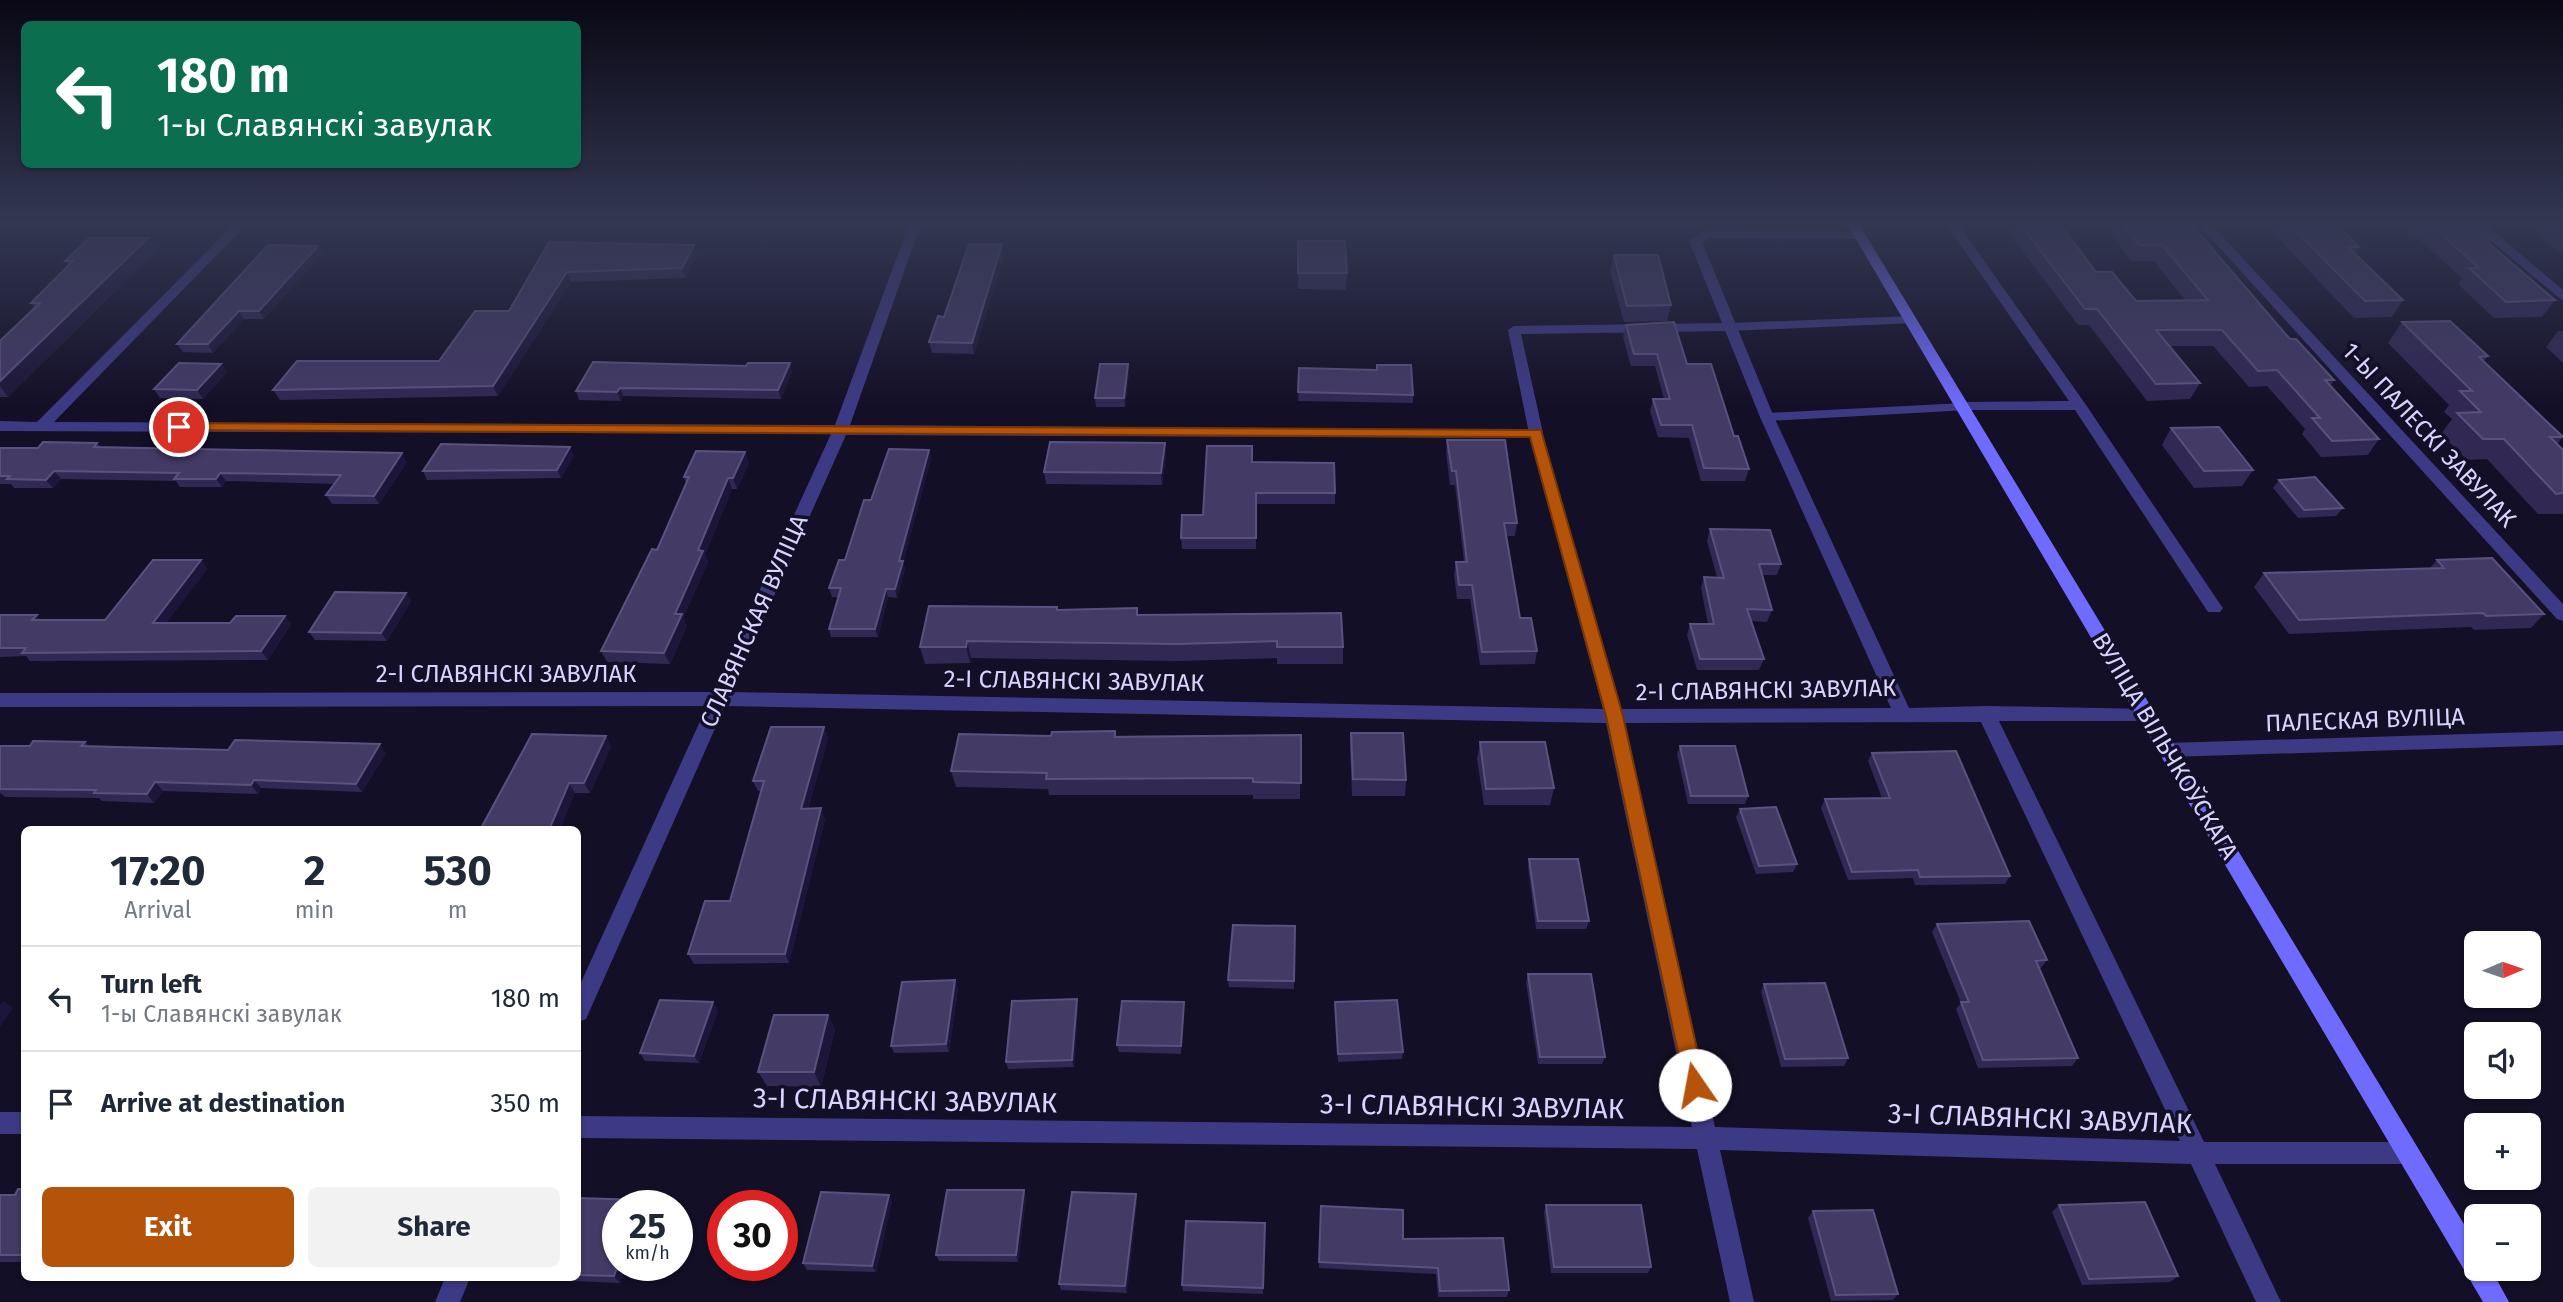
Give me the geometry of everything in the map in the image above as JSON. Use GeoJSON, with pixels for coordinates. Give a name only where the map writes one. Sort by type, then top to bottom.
{"type":"FeatureCollection","features":[{"type":"Feature","properties":{"kind":"main road","name":"ВУЛІЦА ВІЛЬЧКОЎСКАГА"},"geometry":{"type":"LineString","coordinates":[[1890,285],[2464,1246]]}},
{"type":"Feature","properties":{"kind":"main road","name":"ВУЛІЦА ВІЛЬЧКОЎСКАГА"},"geometry":{"type":"LineString","coordinates":[[2485,1281],[2497,1302]]}},
{"type":"Feature","properties":{"kind":"street"},"geometry":{"type":"LineString","coordinates":[[41,426],[181,285]]}},
{"type":"Feature","properties":{"kind":"street","name":"СЛАВЯНСКАЯ ВУЛІЦА"},"geometry":{"type":"LineString","coordinates":[[581,1005],[839,432],[893,285]]}},
{"type":"Feature","properties":{"kind":"street"},"geometry":{"type":"LineString","coordinates":[[1713,285],[1767,417],[1902,713]]}},
{"type":"Feature","properties":{"kind":"street"},"geometry":{"type":"LineString","coordinates":[[1995,285],[2214,607]]}},
{"type":"Feature","properties":{"kind":"street","name":"1-Ы ПАЛЕСКІ ЗАВУЛАК"},"geometry":{"type":"LineString","coordinates":[[2260,285],[2563,615]]}},
{"type":"Feature","properties":{"kind":"street"},"geometry":{"type":"LineString","coordinates":[[2548,285],[2563,298]]}},
{"type":"Feature","properties":{"kind":"street"},"geometry":{"type":"LineString","coordinates":[[1964,407],[2079,405]]}},
{"type":"Feature","properties":{"kind":"street"},"geometry":{"type":"LineString","coordinates":[[0,426],[839,432],[1536,433],[1614,716],[1742,1302]]}},
{"type":"Feature","properties":{"kind":"street","name":"2-І СЛАВЯНСКІ ЗАВУЛАК"},"geometry":{"type":"LineString","coordinates":[[0,699],[719,699],[1614,716],[2147,714]]}},
{"type":"Feature","properties":{"kind":"street"},"geometry":{"type":"LineString","coordinates":[[1986,713],[2269,1302]]}},
{"type":"Feature","properties":{"kind":"street","name":"ПАЛЕСКАЯ ВУЛІЦА"},"geometry":{"type":"LineString","coordinates":[[2168,750],[2563,738]]}},
{"type":"Feature","properties":{"kind":"street"},"geometry":{"type":"LineString","coordinates":[[0,1123],[21,1124]]}},
{"type":"Feature","properties":{"kind":"street","name":"3-І СЛАВЯНСКІ ЗАВУЛАК"},"geometry":{"type":"LineString","coordinates":[[581,1127],[1706,1138],[2197,1153],[2408,1153]]}},
{"type":"Feature","properties":{"kind":"street"},"geometry":{"type":"LineString","coordinates":[[447,1302],[457,1281]]}},
{"type":"Feature","properties":{"kind":"lane"},"geometry":{"type":"LineString","coordinates":[[1536,433],[1514,330],[1730,327],[1911,320]]}},
{"type":"Feature","properties":{"kind":"lane"},"geometry":{"type":"LineString","coordinates":[[1767,417],[1964,407]]}},
{"type":"Feature","properties":{"kind":"building"},"geometry":{"type":"Polygon","coordinates":[[[49,285],[100,285],[0,381],[0,341],[40,303],[31,303],[49,285]]]}},
{"type":"Feature","properties":{"kind":"building"},"geometry":{"type":"Polygon","coordinates":[[[231,285],[283,285],[259,311],[239,311],[208,344],[177,344],[231,285]]]}},
{"type":"Feature","properties":{"kind":"building"},"geometry":{"type":"Polygon","coordinates":[[[524,285],[559,285],[493,386],[273,390],[297,361],[439,361],[475,311],[509,311],[524,285]]]}},
{"type":"Feature","properties":{"kind":"building"},"geometry":{"type":"Polygon","coordinates":[[[955,285],[990,285],[972,343],[929,342],[938,316],[944,317],[955,285]]]}},
{"type":"Feature","properties":{"kind":"building"},"geometry":{"type":"Polygon","coordinates":[[[1622,285],[1666,285],[1671,305],[1627,306],[1622,285]]]}},
{"type":"Feature","properties":{"kind":"building"},"geometry":{"type":"Polygon","coordinates":[[[2066,285],[2123,285],[2136,301],[2208,300],[2195,285],[2243,285],[2290,339],[2296,339],[2334,380],[2325,380],[2379,439],[2332,441],[2312,418],[2320,418],[2277,370],[2258,371],[2222,330],[2156,330],[2200,383],[2156,384],[2097,309],[2085,309],[2066,285]]]}},
{"type":"Feature","properties":{"kind":"building"},"geometry":{"type":"Polygon","coordinates":[[[2349,285],[2387,285],[2403,300],[2365,301],[2349,285]]]}},
{"type":"Feature","properties":{"kind":"building"},"geometry":{"type":"Polygon","coordinates":[[[2487,285],[2537,285],[2555,300],[2506,302],[2487,285]]]}},
{"type":"Feature","properties":{"kind":"building"},"geometry":{"type":"Polygon","coordinates":[[[2450,321],[2488,356],[2479,357],[2563,437],[2550,437],[2563,450],[2563,493],[2556,494],[2504,439],[2483,439],[2457,413],[2481,412],[2460,391],[2472,391],[2402,322],[2450,321]]]}},
{"type":"Feature","properties":{"kind":"building"},"geometry":{"type":"Polygon","coordinates":[[[1674,322],[1687,364],[1711,364],[1734,436],[1738,436],[1749,469],[1704,468],[1692,425],[1661,425],[1653,399],[1670,399],[1657,354],[1634,354],[1626,325],[1674,322]]]}},
{"type":"Feature","properties":{"kind":"building"},"geometry":{"type":"Polygon","coordinates":[[[593,362],[746,366],[748,363],[790,363],[778,390],[620,388],[617,392],[576,391],[593,362]]]}},
{"type":"Feature","properties":{"kind":"building"},"geometry":{"type":"Polygon","coordinates":[[[179,363],[221,364],[197,390],[154,389],[179,363]]]}},
{"type":"Feature","properties":{"kind":"building"},"geometry":{"type":"Polygon","coordinates":[[[1100,364],[1128,364],[1124,398],[1095,398],[1100,364]]]}},
{"type":"Feature","properties":{"kind":"building"},"geometry":{"type":"Polygon","coordinates":[[[1377,365],[1411,365],[1413,395],[1298,392],[1299,368],[1377,370],[1377,365]]]}},
{"type":"Feature","properties":{"kind":"building"},"geometry":{"type":"Polygon","coordinates":[[[2219,427],[2253,470],[2204,471],[2171,428],[2219,427]]]}},
{"type":"Feature","properties":{"kind":"building"},"geometry":{"type":"Polygon","coordinates":[[[1447,440],[1505,440],[1517,523],[1504,523],[1520,618],[1531,618],[1537,651],[1482,652],[1472,585],[1459,585],[1456,562],[1467,562],[1456,471],[1452,471],[1447,440]]]}},
{"type":"Feature","properties":{"kind":"building"},"geometry":{"type":"Polygon","coordinates":[[[43,442],[97,443],[94,447],[402,453],[374,496],[326,495],[341,475],[220,473],[216,479],[174,479],[179,473],[54,471],[46,480],[7,479],[10,476],[0,476],[0,448],[38,448],[43,442]]]}},
{"type":"Feature","properties":{"kind":"building"},"geometry":{"type":"Polygon","coordinates":[[[1050,442],[1165,443],[1161,473],[1044,472],[1050,442]]]}},
{"type":"Feature","properties":{"kind":"building"},"geometry":{"type":"Polygon","coordinates":[[[441,444],[570,447],[557,470],[423,471],[441,444]]]}},
{"type":"Feature","properties":{"kind":"building"},"geometry":{"type":"Polygon","coordinates":[[[1207,446],[1252,446],[1252,462],[1334,463],[1335,493],[1256,493],[1256,538],[1181,538],[1182,515],[1203,515],[1207,446]]]}},
{"type":"Feature","properties":{"kind":"building"},"geometry":{"type":"Polygon","coordinates":[[[889,449],[929,450],[899,561],[903,561],[895,589],[886,589],[875,629],[829,629],[841,588],[829,588],[839,560],[845,560],[864,500],[871,500],[889,449]]]}},
{"type":"Feature","properties":{"kind":"building"},"geometry":{"type":"Polygon","coordinates":[[[696,451],[745,452],[733,478],[728,478],[698,550],[703,551],[675,614],[682,614],[664,653],[601,651],[652,549],[657,550],[689,477],[684,477],[696,451]]]}},
{"type":"Feature","properties":{"kind":"building"},"geometry":{"type":"Polygon","coordinates":[[[2315,477],[2343,508],[2304,510],[2279,480],[2315,477]]]}},
{"type":"Feature","properties":{"kind":"building"},"geometry":{"type":"Polygon","coordinates":[[[1710,529],[1770,530],[1781,564],[1759,564],[1772,610],[1747,609],[1764,659],[1700,659],[1690,624],[1714,624],[1704,577],[1724,578],[1710,529]]]}},
{"type":"Feature","properties":{"kind":"building"},"geometry":{"type":"Polygon","coordinates":[[[2492,558],[2544,614],[2486,616],[2483,613],[2299,620],[2264,573],[2444,568],[2437,560],[2492,558]]]}},
{"type":"Feature","properties":{"kind":"building"},"geometry":{"type":"Polygon","coordinates":[[[153,560],[201,560],[153,623],[230,623],[236,616],[285,616],[261,651],[22,653],[26,648],[0,648],[0,615],[37,615],[32,620],[105,620],[153,560]]]}},
{"type":"Feature","properties":{"kind":"building"},"geometry":{"type":"Polygon","coordinates":[[[335,592],[406,593],[381,633],[309,632],[335,592]]]}},
{"type":"Feature","properties":{"kind":"building"},"geometry":{"type":"Polygon","coordinates":[[[929,606],[1057,607],[1057,610],[1137,608],[1137,615],[1341,613],[1343,647],[1277,647],[1277,641],[1178,644],[967,641],[966,647],[920,647],[929,606]]]}},
{"type":"Feature","properties":{"kind":"building"},"geometry":{"type":"Polygon","coordinates":[[[771,727],[824,727],[801,809],[821,808],[785,954],[688,954],[705,901],[730,901],[764,781],[753,781],[771,727]]]}},
{"type":"Feature","properties":{"kind":"building"},"geometry":{"type":"Polygon","coordinates":[[[1115,731],[1115,737],[1301,735],[1301,783],[1253,782],[1253,778],[1046,779],[1047,773],[951,771],[959,734],[1051,736],[1052,732],[1115,731]]]}},
{"type":"Feature","properties":{"kind":"building"},"geometry":{"type":"Polygon","coordinates":[[[1351,733],[1403,733],[1406,780],[1353,779],[1351,733]]]}},
{"type":"Feature","properties":{"kind":"building"},"geometry":{"type":"Polygon","coordinates":[[[532,734],[606,736],[584,783],[569,783],[551,826],[482,826],[532,734]]]}},
{"type":"Feature","properties":{"kind":"building"},"geometry":{"type":"Polygon","coordinates":[[[235,740],[380,744],[356,784],[254,780],[251,785],[155,782],[147,794],[94,793],[96,790],[0,789],[0,746],[30,746],[33,741],[85,742],[81,746],[228,750],[235,740]]]}},
{"type":"Feature","properties":{"kind":"building"},"geometry":{"type":"Polygon","coordinates":[[[1480,742],[1545,742],[1554,788],[1486,789],[1480,742]]]}},
{"type":"Feature","properties":{"kind":"building"},"geometry":{"type":"Polygon","coordinates":[[[1680,746],[1735,746],[1748,796],[1691,796],[1680,746]]]}},
{"type":"Feature","properties":{"kind":"building"},"geometry":{"type":"Polygon","coordinates":[[[1956,751],[2010,876],[1920,877],[1918,870],[1852,872],[1825,799],[1890,798],[1872,753],[1956,751]]]}},
{"type":"Feature","properties":{"kind":"building"},"geometry":{"type":"Polygon","coordinates":[[[1776,807],[1797,864],[1759,866],[1740,809],[1776,807]]]}},
{"type":"Feature","properties":{"kind":"building"},"geometry":{"type":"Polygon","coordinates":[[[1529,859],[1578,859],[1589,921],[1538,921],[1529,859]]]}},
{"type":"Feature","properties":{"kind":"building"},"geometry":{"type":"Polygon","coordinates":[[[2029,921],[2047,960],[2036,961],[2078,1058],[1983,1060],[1961,1002],[1969,1002],[1937,924],[2029,921]]]}},
{"type":"Feature","properties":{"kind":"building"},"geometry":{"type":"Polygon","coordinates":[[[1233,925],[1295,926],[1294,981],[1228,980],[1233,925]]]}},
{"type":"Feature","properties":{"kind":"building"},"geometry":{"type":"Polygon","coordinates":[[[1528,974],[1591,974],[1605,1057],[1540,1057],[1528,974]]]}},
{"type":"Feature","properties":{"kind":"building"},"geometry":{"type":"Polygon","coordinates":[[[955,980],[946,1044],[891,1046],[902,982],[955,980]]]}},
{"type":"Feature","properties":{"kind":"building"},"geometry":{"type":"Polygon","coordinates":[[[1825,983],[1848,1058],[1785,1059],[1764,984],[1825,983]]]}},
{"type":"Feature","properties":{"kind":"building"},"geometry":{"type":"Polygon","coordinates":[[[1077,999],[1072,1060],[1006,1062],[1012,1001],[1077,999]]]}},
{"type":"Feature","properties":{"kind":"building"},"geometry":{"type":"Polygon","coordinates":[[[660,1000],[713,1002],[694,1056],[640,1053],[660,1000]]]}},
{"type":"Feature","properties":{"kind":"building"},"geometry":{"type":"Polygon","coordinates":[[[1397,1000],[1403,1052],[1338,1054],[1335,1002],[1397,1000]]]}},
{"type":"Feature","properties":{"kind":"building"},"geometry":{"type":"Polygon","coordinates":[[[1122,1001],[1184,1002],[1181,1046],[1117,1045],[1122,1001]]]}},
{"type":"Feature","properties":{"kind":"building"},"geometry":{"type":"Polygon","coordinates":[[[774,1015],[828,1015],[814,1072],[758,1072],[774,1015]]]}},
{"type":"Feature","properties":{"kind":"building"},"geometry":{"type":"Polygon","coordinates":[[[18,1189],[21,1189],[21,1255],[0,1255],[0,1195],[15,1195],[18,1189]]]}},
{"type":"Feature","properties":{"kind":"building"},"geometry":{"type":"Polygon","coordinates":[[[947,1190],[1024,1190],[1016,1255],[936,1255],[947,1190]]]}},
{"type":"Feature","properties":{"kind":"building"},"geometry":{"type":"Polygon","coordinates":[[[821,1192],[889,1195],[872,1266],[803,1263],[821,1192]]]}},
{"type":"Feature","properties":{"kind":"building"},"geometry":{"type":"Polygon","coordinates":[[[1072,1192],[1136,1194],[1125,1286],[1059,1284],[1072,1192]]]}},
{"type":"Feature","properties":{"kind":"building"},"geometry":{"type":"Polygon","coordinates":[[[581,1198],[602,1199],[602,1276],[581,1275],[581,1198]]]}},
{"type":"Feature","properties":{"kind":"building"},"geometry":{"type":"Polygon","coordinates":[[[2145,1202],[2178,1276],[2089,1279],[2059,1205],[2145,1202]]]}},
{"type":"Feature","properties":{"kind":"building"},"geometry":{"type":"Polygon","coordinates":[[[1546,1205],[1641,1205],[1651,1267],[1554,1267],[1546,1205]]]}},
{"type":"Feature","properties":{"kind":"building"},"geometry":{"type":"Polygon","coordinates":[[[1321,1206],[1403,1210],[1403,1239],[1503,1238],[1509,1290],[1440,1291],[1438,1268],[1319,1262],[1321,1206]]]}},
{"type":"Feature","properties":{"kind":"building"},"geometry":{"type":"Polygon","coordinates":[[[1873,1210],[1898,1294],[1836,1295],[1813,1211],[1873,1210]]]}},
{"type":"Feature","properties":{"kind":"building"},"geometry":{"type":"Polygon","coordinates":[[[1186,1221],[1265,1223],[1263,1288],[1182,1285],[1186,1221]]]}},
{"type":"Feature","properties":{"kind":"route"},"geometry":{"type":"LineString","coordinates":[[179,427],[1536,433],[1614,716],[1695,1085]]}}]}
